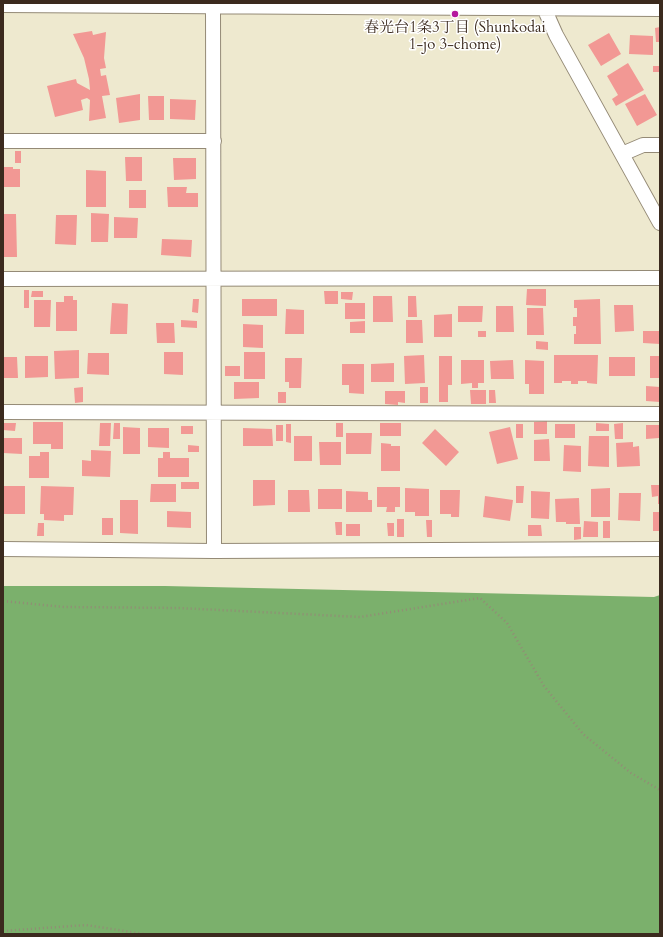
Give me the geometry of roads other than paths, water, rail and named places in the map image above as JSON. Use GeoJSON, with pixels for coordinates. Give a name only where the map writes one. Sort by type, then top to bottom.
{"type":"FeatureCollection","features":[{"type":"Feature","properties":{"kind":"street"},"geometry":{"type":"LineString","coordinates":[[3,5],[544,6],[660,9]]}},
{"type":"Feature","properties":{"kind":"street"},"geometry":{"type":"LineString","coordinates":[[213,6],[214,550]]}},
{"type":"Feature","properties":{"kind":"street"},"geometry":{"type":"LineString","coordinates":[[544,6],[556,35],[660,222]]}},
{"type":"Feature","properties":{"kind":"street"},"geometry":{"type":"LineString","coordinates":[[3,141],[214,141]]}},
{"type":"Feature","properties":{"kind":"street"},"geometry":{"type":"LineString","coordinates":[[622,154],[642,145],[660,145]]}},
{"type":"Feature","properties":{"kind":"street"},"geometry":{"type":"LineString","coordinates":[[3,280],[660,278]]}},
{"type":"Feature","properties":{"kind":"street"},"geometry":{"type":"LineString","coordinates":[[3,412],[660,414]]}},
{"type":"Feature","properties":{"kind":"street"},"geometry":{"type":"LineString","coordinates":[[3,549],[660,549]]}},
{"type":"Feature","properties":{"kind":"place","name":"春光台1条3丁目 (Shunkodai 1-jo 3-chome)"},"geometry":{"type":"Point","coordinates":[455,14]}}]}
